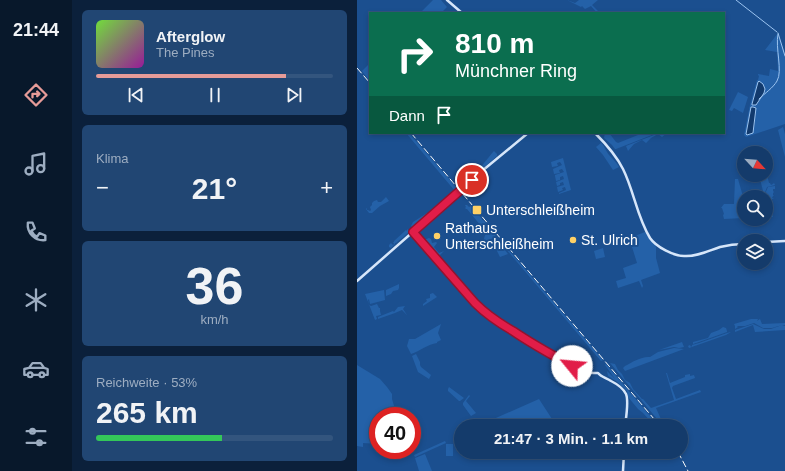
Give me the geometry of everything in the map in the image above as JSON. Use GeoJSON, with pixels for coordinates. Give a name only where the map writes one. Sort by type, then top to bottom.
{"type":"FeatureCollection","features":[{"type":"Feature","properties":{"kind":"main road"},"geometry":{"type":"LineString","coordinates":[[447,0],[461,12]]}},
{"type":"Feature","properties":{"kind":"main road"},"geometry":{"type":"LineString","coordinates":[[357,281],[526,134]]}},
{"type":"Feature","properties":{"kind":"main road"},"geometry":{"type":"LineString","coordinates":[[596,134],[618,160],[625,174],[646,230],[653,242],[669,252],[679,256],[694,255],[726,246],[737,245]]}},
{"type":"Feature","properties":{"kind":"main road"},"geometry":{"type":"LineString","coordinates":[[413,232],[475,303],[488,315],[516,334],[549,353],[585,372],[598,373],[622,389],[627,398],[626,419]]}},
{"type":"Feature","properties":{"kind":"main road"},"geometry":{"type":"LineString","coordinates":[[773,242],[785,241]]}},
{"type":"Feature","properties":{"kind":"main road"},"geometry":{"type":"LineString","coordinates":[[623,471],[624,459]]}},
{"type":"Feature","properties":{"kind":"shaded area"},"geometry":{"type":"Polygon","coordinates":[[[433,0],[441,0],[447,7],[442,12],[421,12],[433,0]]]}},
{"type":"Feature","properties":{"kind":"shaded area"},"geometry":{"type":"Polygon","coordinates":[[[567,0],[575,3],[579,0],[598,0],[592,5],[599,12],[596,12],[591,6],[585,9],[582,6],[581,7],[567,0]]]}},
{"type":"Feature","properties":{"kind":"shaded area"},"geometry":{"type":"Polygon","coordinates":[[[778,33],[785,54],[785,124],[746,137],[744,135],[750,105],[759,76],[758,74],[769,76],[770,69],[778,71],[777,52],[765,50],[778,33]],[[758,82],[752,105],[756,105],[764,93],[758,82]],[[751,107],[746,134],[754,129],[756,111],[753,107],[751,107]]]}},
{"type":"Feature","properties":{"kind":"shaded area"},"geometry":{"type":"Polygon","coordinates":[[[369,64],[369,81],[362,71],[369,64]]]}},
{"type":"Feature","properties":{"kind":"shaded area"},"geometry":{"type":"Polygon","coordinates":[[[759,81],[763,84],[765,89],[764,93],[756,105],[752,105],[758,82],[759,81]]]}},
{"type":"Feature","properties":{"kind":"shaded area"},"geometry":{"type":"Polygon","coordinates":[[[738,92],[748,97],[743,113],[734,108],[732,111],[729,110],[738,92]]]}},
{"type":"Feature","properties":{"kind":"shaded area"},"geometry":{"type":"Polygon","coordinates":[[[751,107],[756,108],[753,133],[747,135],[746,134],[751,107]]]}},
{"type":"Feature","properties":{"kind":"shaded area"},"geometry":{"type":"Polygon","coordinates":[[[783,127],[785,134],[785,157],[778,130],[783,127]]]}},
{"type":"Feature","properties":{"kind":"shaded area"},"geometry":{"type":"Polygon","coordinates":[[[407,134],[410,134],[458,189],[455,191],[407,134]]]}},
{"type":"Feature","properties":{"kind":"shaded area"},"geometry":{"type":"Polygon","coordinates":[[[605,134],[610,134],[618,143],[640,134],[654,134],[616,149],[604,138],[605,134]]]}},
{"type":"Feature","properties":{"kind":"shaded area"},"geometry":{"type":"Polygon","coordinates":[[[656,134],[658,134],[646,143],[642,140],[634,144],[628,151],[626,146],[656,134]]]}},
{"type":"Feature","properties":{"kind":"shaded area"},"geometry":{"type":"Polygon","coordinates":[[[658,134],[666,134],[662,137],[658,134]]]}},
{"type":"Feature","properties":{"kind":"shaded area"},"geometry":{"type":"Polygon","coordinates":[[[601,143],[619,167],[613,170],[596,147],[601,143]]]}},
{"type":"Feature","properties":{"kind":"shaded area"},"geometry":{"type":"Polygon","coordinates":[[[494,151],[497,156],[481,170],[480,168],[494,151]]]}},
{"type":"Feature","properties":{"kind":"shaded area"},"geometry":{"type":"Polygon","coordinates":[[[563,158],[571,190],[559,194],[566,190],[565,187],[562,188],[563,190],[558,192],[557,187],[564,185],[563,182],[557,186],[556,182],[564,179],[563,176],[560,177],[560,180],[556,181],[555,175],[564,172],[562,169],[559,170],[560,173],[554,174],[553,169],[562,165],[560,162],[557,163],[558,166],[552,167],[551,162],[563,158]]]}},
{"type":"Feature","properties":{"kind":"shaded area"},"geometry":{"type":"Polygon","coordinates":[[[735,179],[737,179],[741,190],[737,190],[737,218],[724,219],[724,214],[721,208],[724,204],[734,204],[735,179]]]}},
{"type":"Feature","properties":{"kind":"shaded area"},"geometry":{"type":"Polygon","coordinates":[[[761,182],[769,182],[771,185],[774,183],[775,185],[763,190],[761,182]]]}},
{"type":"Feature","properties":{"kind":"shaded area"},"geometry":{"type":"Polygon","coordinates":[[[775,186],[775,189],[767,190],[768,187],[775,186]]]}},
{"type":"Feature","properties":{"kind":"shaded area"},"geometry":{"type":"Polygon","coordinates":[[[386,197],[389,201],[372,213],[369,213],[366,209],[371,210],[370,207],[374,201],[377,200],[378,202],[381,202],[386,197]]]}},
{"type":"Feature","properties":{"kind":"shaded area"},"geometry":{"type":"Polygon","coordinates":[[[465,205],[469,207],[471,206],[495,233],[496,237],[483,242],[486,232],[465,208],[465,205]]]}},
{"type":"Feature","properties":{"kind":"shaded area"},"geometry":{"type":"Polygon","coordinates":[[[427,213],[430,214],[414,228],[411,226],[413,222],[427,213]]]}},
{"type":"Feature","properties":{"kind":"shaded area"},"geometry":{"type":"Polygon","coordinates":[[[407,229],[409,231],[408,233],[391,248],[389,247],[391,243],[393,245],[394,241],[406,230],[407,231],[407,229]]]}},
{"type":"Feature","properties":{"kind":"shaded area"},"geometry":{"type":"Polygon","coordinates":[[[645,232],[656,247],[656,258],[660,273],[641,280],[643,286],[642,288],[639,281],[618,288],[616,281],[626,278],[623,268],[637,263],[632,247],[635,246],[632,237],[645,232]]]}},
{"type":"Feature","properties":{"kind":"shaded area"},"geometry":{"type":"Polygon","coordinates":[[[429,238],[431,239],[432,243],[437,243],[434,247],[439,253],[444,251],[438,257],[424,240],[429,238]]]}},
{"type":"Feature","properties":{"kind":"shaded area"},"geometry":{"type":"Polygon","coordinates":[[[501,245],[508,254],[500,257],[497,251],[501,245]]]}},
{"type":"Feature","properties":{"kind":"shaded area"},"geometry":{"type":"Polygon","coordinates":[[[507,248],[603,360],[601,361],[506,249],[507,248]]]}},
{"type":"Feature","properties":{"kind":"shaded area"},"geometry":{"type":"Polygon","coordinates":[[[603,248],[605,257],[596,259],[594,251],[603,248]]]}},
{"type":"Feature","properties":{"kind":"shaded area"},"geometry":{"type":"Polygon","coordinates":[[[399,284],[398,290],[393,291],[391,294],[386,296],[386,290],[399,284]]]}},
{"type":"Feature","properties":{"kind":"shaded area"},"geometry":{"type":"Polygon","coordinates":[[[384,290],[385,300],[370,304],[369,299],[369,304],[365,294],[384,290]]]}},
{"type":"Feature","properties":{"kind":"shaded area"},"geometry":{"type":"Polygon","coordinates":[[[433,293],[437,297],[423,306],[423,304],[427,301],[426,299],[430,298],[430,294],[433,293]]]}},
{"type":"Feature","properties":{"kind":"shaded area"},"geometry":{"type":"Polygon","coordinates":[[[377,304],[380,308],[381,315],[376,316],[377,319],[375,320],[369,305],[371,306],[377,304]]]}},
{"type":"Feature","properties":{"kind":"shaded area"},"geometry":{"type":"Polygon","coordinates":[[[405,306],[403,309],[407,315],[402,310],[378,319],[378,317],[393,311],[394,312],[398,307],[405,306]]]}},
{"type":"Feature","properties":{"kind":"shaded area"},"geometry":{"type":"Polygon","coordinates":[[[751,319],[758,319],[757,321],[760,319],[762,324],[785,323],[785,325],[772,328],[763,328],[754,323],[745,326],[737,326],[738,327],[735,329],[734,324],[751,319]]]}},
{"type":"Feature","properties":{"kind":"shaded area"},"geometry":{"type":"Polygon","coordinates":[[[441,324],[438,333],[441,340],[411,354],[407,346],[409,339],[415,339],[441,324]]]}},
{"type":"Feature","properties":{"kind":"shaded area"},"geometry":{"type":"Polygon","coordinates":[[[753,324],[764,329],[771,329],[782,325],[785,326],[785,330],[755,332],[753,325],[735,332],[735,330],[753,324]]]}},
{"type":"Feature","properties":{"kind":"shaded area"},"geometry":{"type":"Polygon","coordinates":[[[723,327],[726,328],[727,332],[693,344],[693,342],[708,338],[711,333],[723,327]]]}},
{"type":"Feature","properties":{"kind":"shaded area"},"geometry":{"type":"Polygon","coordinates":[[[731,332],[689,348],[688,346],[690,345],[691,347],[692,345],[731,332]]]}},
{"type":"Feature","properties":{"kind":"shaded area"},"geometry":{"type":"Polygon","coordinates":[[[682,342],[684,347],[659,350],[682,342]]]}},
{"type":"Feature","properties":{"kind":"shaded area"},"geometry":{"type":"Polygon","coordinates":[[[674,348],[684,349],[625,371],[623,368],[644,357],[650,357],[658,352],[674,348]]]}},
{"type":"Feature","properties":{"kind":"shaded area"},"geometry":{"type":"Polygon","coordinates":[[[416,354],[421,367],[431,375],[429,379],[418,372],[412,356],[416,354]]]}},
{"type":"Feature","properties":{"kind":"shaded area"},"geometry":{"type":"Polygon","coordinates":[[[610,363],[615,364],[625,380],[630,383],[633,389],[651,408],[674,400],[666,373],[670,383],[685,377],[685,375],[694,375],[695,378],[673,386],[672,388],[676,399],[700,390],[701,392],[656,408],[661,419],[657,419],[610,363]]]}},
{"type":"Feature","properties":{"kind":"shaded area"},"geometry":{"type":"Polygon","coordinates":[[[606,364],[653,419],[649,419],[638,409],[628,397],[627,391],[608,376],[607,371],[615,379],[605,365],[606,364]]]}},
{"type":"Feature","properties":{"kind":"shaded area"},"geometry":{"type":"Polygon","coordinates":[[[357,365],[380,379],[392,394],[394,407],[369,407],[369,443],[363,443],[363,447],[357,446],[357,365]]]}},
{"type":"Feature","properties":{"kind":"shaded area"},"geometry":{"type":"Polygon","coordinates":[[[449,387],[464,398],[459,401],[448,391],[449,387]]]}},
{"type":"Feature","properties":{"kind":"shaded area"},"geometry":{"type":"Polygon","coordinates":[[[469,395],[470,396],[466,401],[476,413],[471,416],[463,405],[469,395]]]}},
{"type":"Feature","properties":{"kind":"shaded area"},"geometry":{"type":"Polygon","coordinates":[[[539,399],[552,419],[494,419],[539,399]]]}},
{"type":"Feature","properties":{"kind":"shaded area"},"geometry":{"type":"Polygon","coordinates":[[[445,441],[446,443],[421,454],[421,452],[445,441]]]}},
{"type":"Feature","properties":{"kind":"shaded area"},"geometry":{"type":"Polygon","coordinates":[[[446,444],[453,444],[453,456],[446,456],[446,444]]]}},
{"type":"Feature","properties":{"kind":"shaded area"},"geometry":{"type":"Polygon","coordinates":[[[425,454],[432,471],[419,471],[415,459],[421,459],[421,456],[425,454]]]}},
{"type":"Feature","properties":{"kind":"waterway"},"geometry":{"type":"LineString","coordinates":[[736,0],[777,32]]}},
{"type":"Feature","properties":{"kind":"waterway"},"geometry":{"type":"LineString","coordinates":[[778,33],[785,56]]}},
{"type":"Feature","properties":{"kind":"waterway"},"geometry":{"type":"LineString","coordinates":[[759,99],[773,86],[779,77],[777,46],[778,34]]}},
{"type":"Feature","properties":{"kind":"railway"},"geometry":{"type":"LineString","coordinates":[[357,68],[369,82]]}},
{"type":"Feature","properties":{"kind":"railway"},"geometry":{"type":"LineString","coordinates":[[412,134],[654,419]]}},
{"type":"Feature","properties":{"kind":"railway"},"geometry":{"type":"LineString","coordinates":[[682,459],[688,471]]}},
{"type":"Feature","properties":{"kind":"place","name":"Unterschleißheim"},"geometry":{"type":"Point","coordinates":[477,210]}},
{"type":"Feature","properties":{"kind":"place","name":"Rathaus Unterschleißheim"},"geometry":{"type":"Point","coordinates":[437,236]}},
{"type":"Feature","properties":{"kind":"place","name":"St. Ulrich"},"geometry":{"type":"Point","coordinates":[573,240]}},
{"type":"Feature","properties":{"kind":"route"},"geometry":{"type":"LineString","coordinates":[[472,180],[413,232],[484,312],[537,346],[572,366]]}}]}
